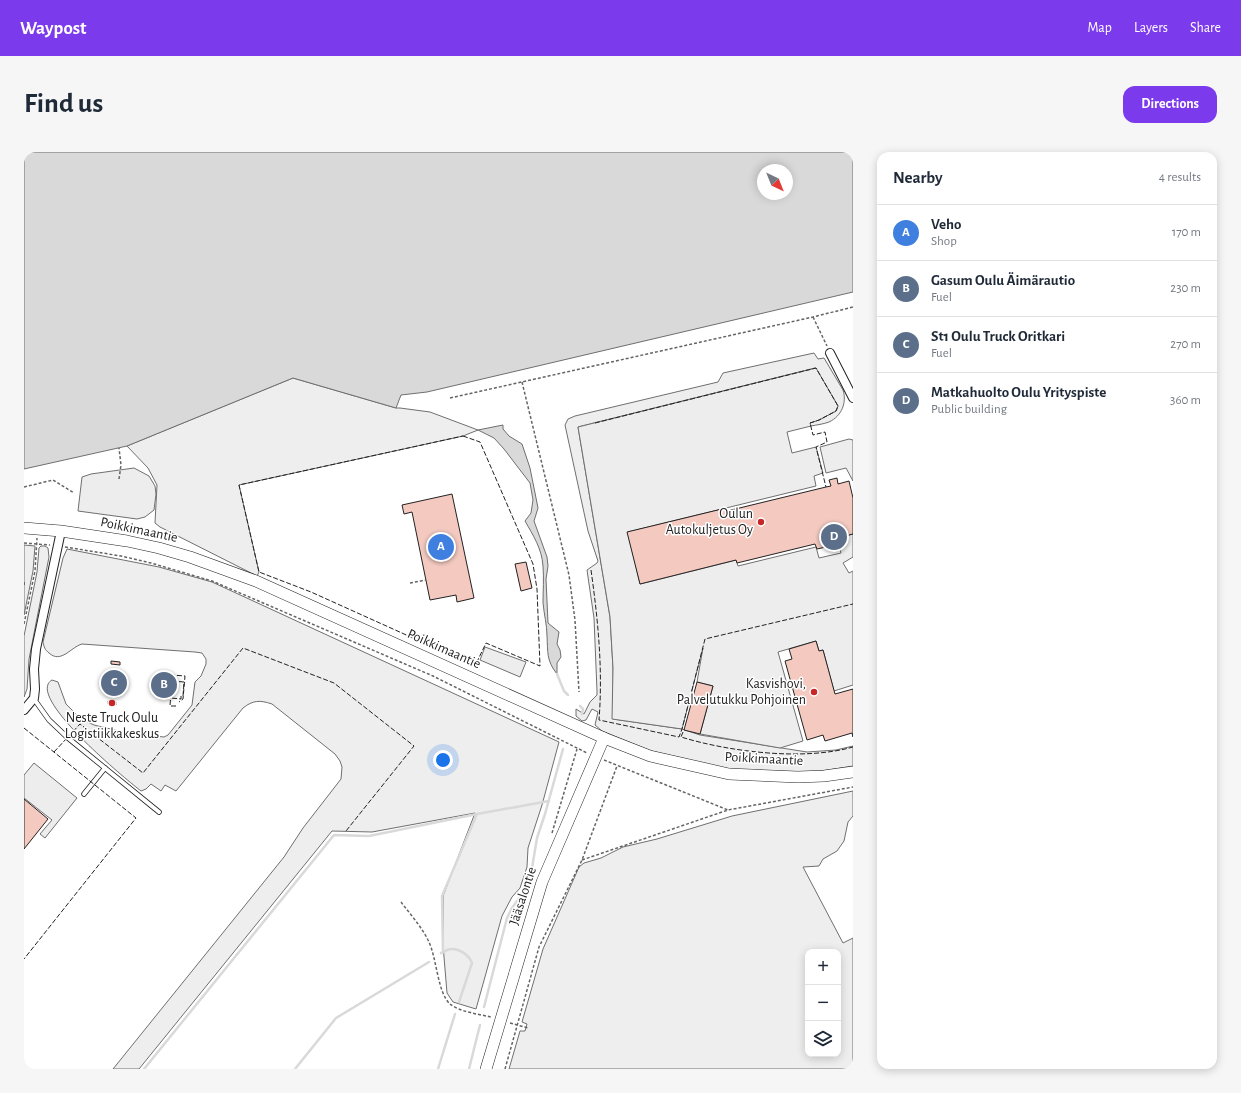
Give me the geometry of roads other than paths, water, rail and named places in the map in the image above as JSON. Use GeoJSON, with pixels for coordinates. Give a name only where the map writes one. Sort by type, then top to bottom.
{"type":"FeatureCollection","features":[{"type":"Feature","properties":{"kind":"main road","name":"Poikkimaantie"},"geometry":{"type":"LineString","coordinates":[[24,528],[60,530],[127,541],[190,557],[256,580],[604,738],[650,756],[729,774],[798,777],[824,776],[853,772]]}},
{"type":"Feature","properties":{"kind":"main road","name":"Jääsalontie"},"geometry":{"type":"LineString","coordinates":[[486,1069],[542,882],[604,738]]}},
{"type":"Feature","properties":{"kind":"street"},"geometry":{"type":"LineString","coordinates":[[830,353],[853,398]]}},
{"type":"Feature","properties":{"kind":"street"},"geometry":{"type":"LineString","coordinates":[[24,710],[34,698],[36,648],[58,546],[60,530]]}},
{"type":"Feature","properties":{"kind":"lane"},"geometry":{"type":"LineString","coordinates":[[34,698],[49,720],[68,738],[159,812]]}},
{"type":"Feature","properties":{"kind":"lane"},"geometry":{"type":"LineString","coordinates":[[84,794],[105,768]]}},
{"type":"Feature","properties":{"kind":"waterway"},"geometry":{"type":"LineString","coordinates":[[557,674],[564,691],[568,695]]}},
{"type":"Feature","properties":{"kind":"waterway"},"geometry":{"type":"LineString","coordinates":[[580,706],[583,709],[582,714]]}},
{"type":"Feature","properties":{"kind":"waterway"},"geometry":{"type":"LineString","coordinates":[[484,1007],[507,918],[523,893],[531,874],[537,838],[563,749]]}},
{"type":"Feature","properties":{"kind":"waterway"},"geometry":{"type":"LineString","coordinates":[[443,952],[442,896],[477,814],[549,801]]}},
{"type":"Feature","properties":{"kind":"waterway"},"geometry":{"type":"LineString","coordinates":[[144,1069],[334,835],[369,836],[477,814]]}},
{"type":"Feature","properties":{"kind":"waterway"},"geometry":{"type":"LineString","coordinates":[[441,953],[454,949],[460,951],[471,960],[472,963],[459,1002]]}},
{"type":"Feature","properties":{"kind":"waterway"},"geometry":{"type":"LineString","coordinates":[[295,1069],[336,1018],[429,962]]}},
{"type":"Feature","properties":{"kind":"waterway"},"geometry":{"type":"LineString","coordinates":[[438,1069],[455,1014]]}},
{"type":"Feature","properties":{"kind":"waterway"},"geometry":{"type":"LineString","coordinates":[[469,1069],[480,1025]]}},
{"type":"Feature","properties":{"kind":"place","name":"Oulun Autokuljetus Oy"},"geometry":{"type":"Point","coordinates":[761,522]}},
{"type":"Feature","properties":{"kind":"place","name":"Matkahuolto Oulu Yrityspiste"},"geometry":{"type":"Point","coordinates":[834,537]}},
{"type":"Feature","properties":{"kind":"place","name":"Veho"},"geometry":{"type":"Point","coordinates":[441,547]}},
{"type":"Feature","properties":{"kind":"place","name":"St1 Oulu Truck Oritkari"},"geometry":{"type":"Point","coordinates":[114,683]}},
{"type":"Feature","properties":{"kind":"place","name":"Gasum Oulu Äimärautio"},"geometry":{"type":"Point","coordinates":[164,685]}},
{"type":"Feature","properties":{"kind":"place","name":"Kasvishovi, Palvelutukku Pohjoinen"},"geometry":{"type":"Point","coordinates":[814,692]}},
{"type":"Feature","properties":{"kind":"place","name":"Neste Truck Oulu Logistiikkakeskus"},"geometry":{"type":"Point","coordinates":[112,703]}}]}
